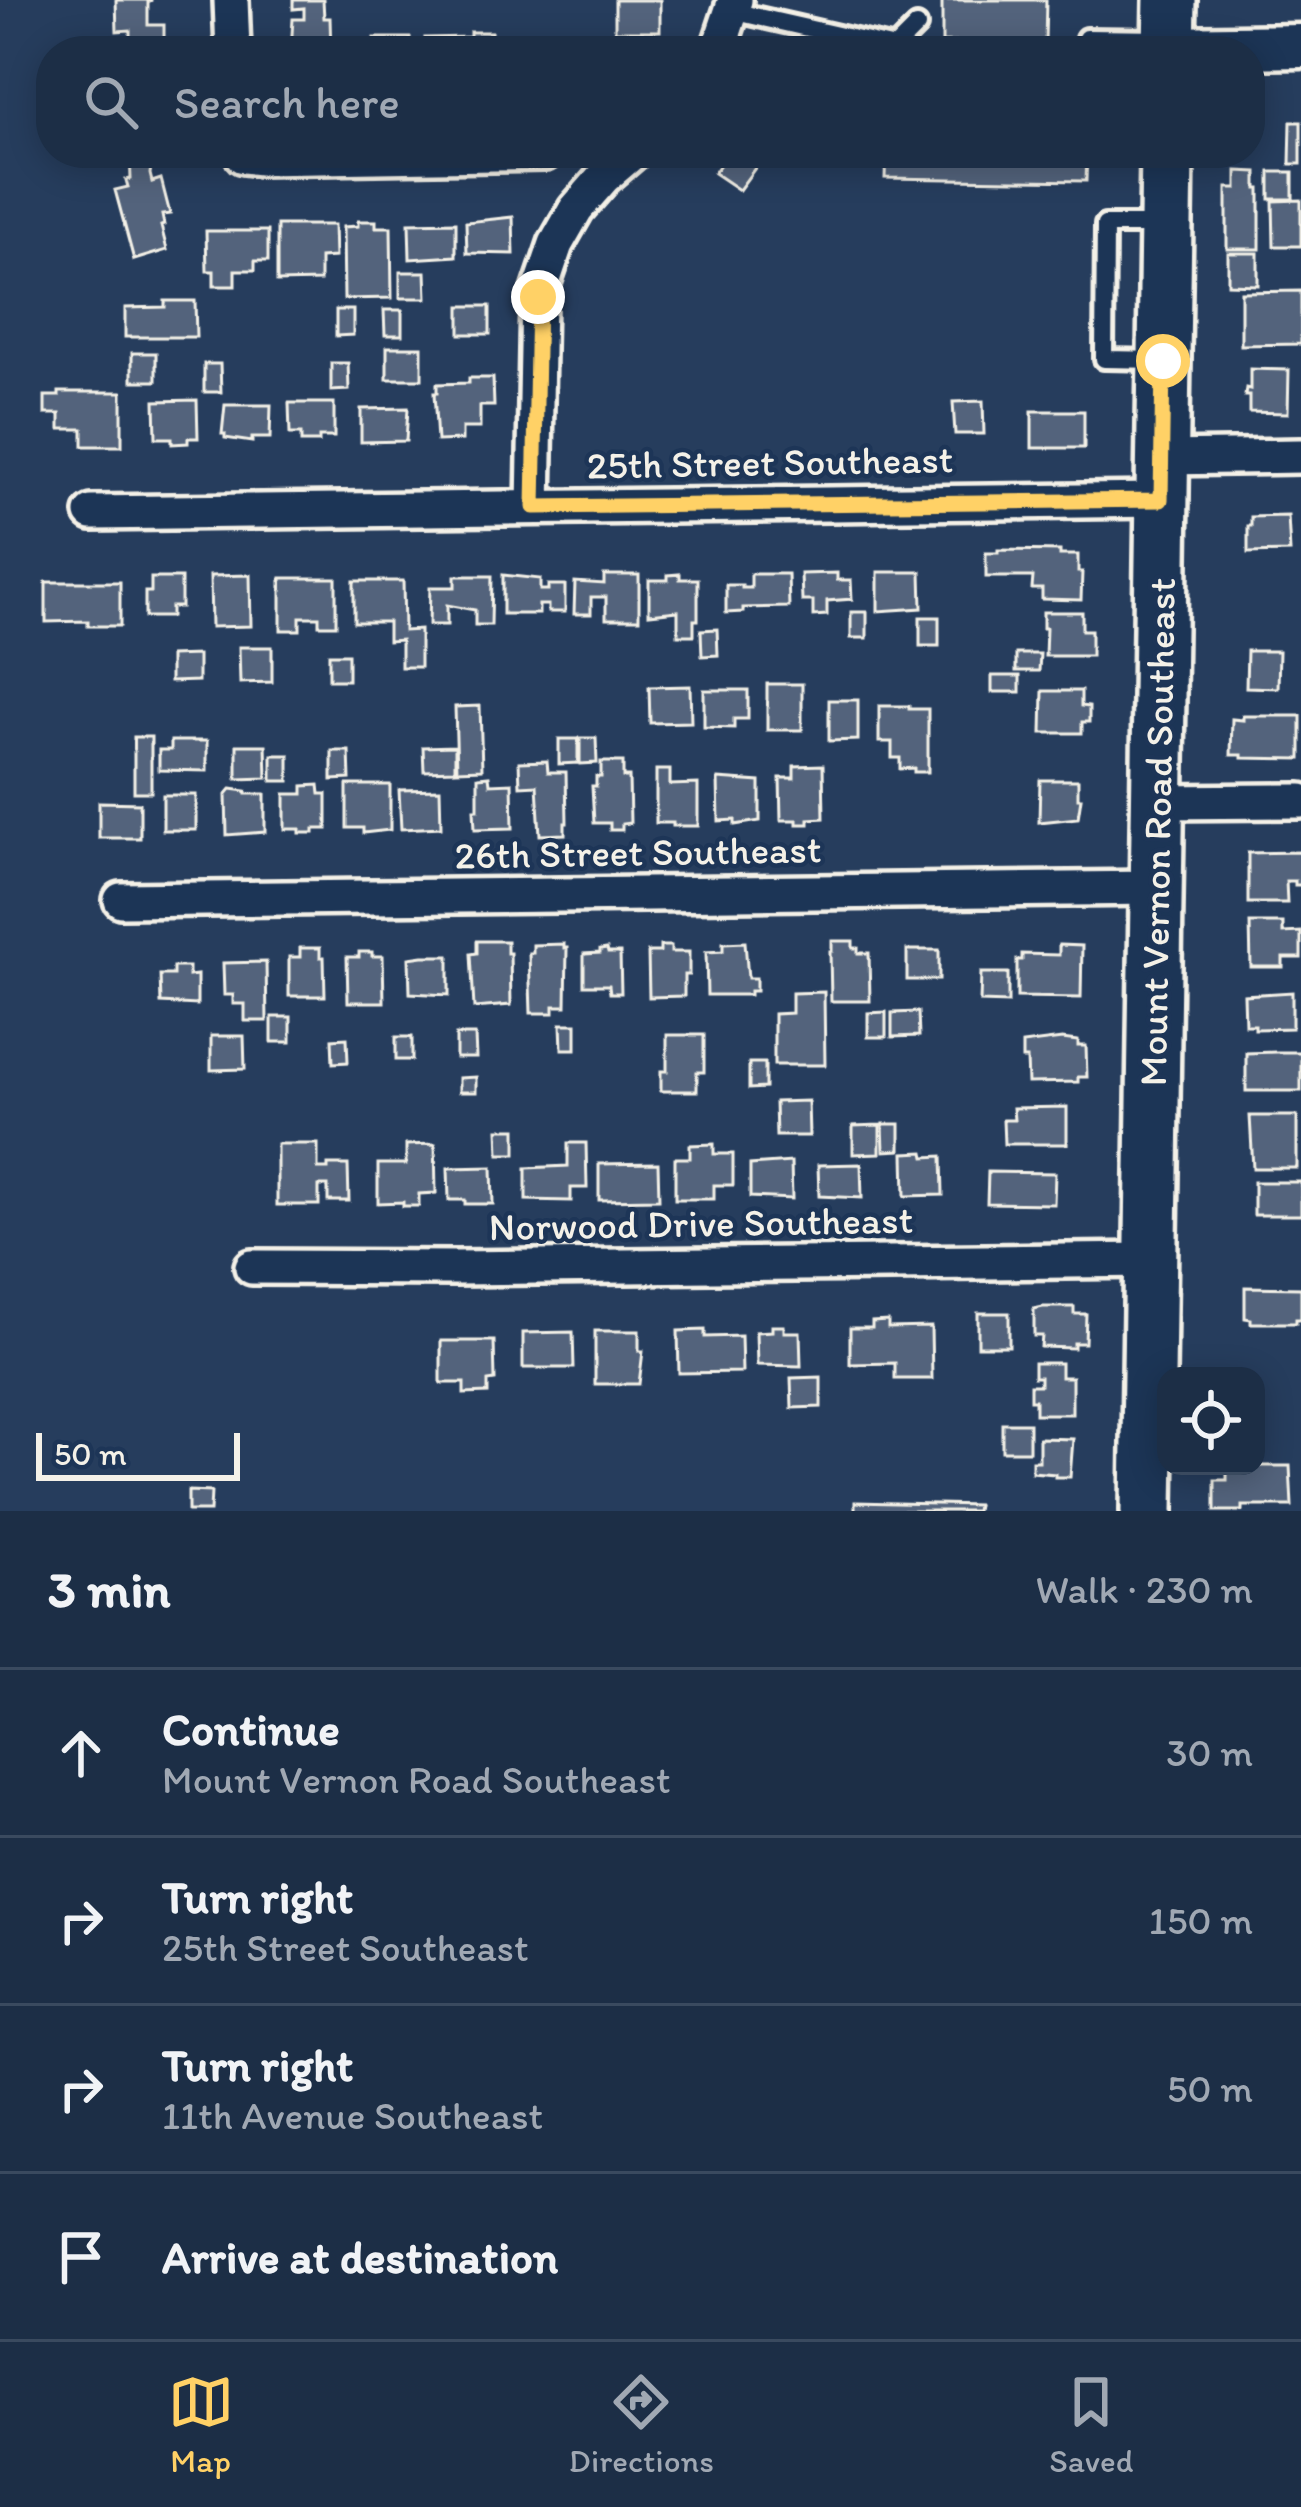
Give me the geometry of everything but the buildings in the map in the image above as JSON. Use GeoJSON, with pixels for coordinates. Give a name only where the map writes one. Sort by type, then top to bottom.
{"type":"FeatureCollection","features":[{"type":"Feature","properties":{"kind":"main road","name":"Mount Vernon Road Southeast"},"geometry":{"type":"LineString","coordinates":[[1148,1511],[1167,168]]}},
{"type":"Feature","properties":{"kind":"street"},"geometry":{"type":"LineString","coordinates":[[231,0],[232,36]]}},
{"type":"Feature","properties":{"kind":"street"},"geometry":{"type":"LineString","coordinates":[[723,36],[734,5]]}},
{"type":"Feature","properties":{"kind":"street"},"geometry":{"type":"LineString","coordinates":[[1265,43],[1301,46]]}},
{"type":"Feature","properties":{"kind":"street"},"geometry":{"type":"LineString","coordinates":[[534,507],[538,297],[556,244],[576,209],[614,168]]}},
{"type":"Feature","properties":{"kind":"street","name":"25th Street Southeast"},"geometry":{"type":"LineString","coordinates":[[92,513],[534,507],[1162,479],[1301,457]]}},
{"type":"Feature","properties":{"kind":"street"},"geometry":{"type":"LineString","coordinates":[[1157,802],[1301,801]]}},
{"type":"Feature","properties":{"kind":"street","name":"26th Street Southeast"},"geometry":{"type":"LineString","coordinates":[[121,900],[1156,888]]}},
{"type":"Feature","properties":{"kind":"street","name":"Norwood Drive Southeast"},"geometry":{"type":"LineString","coordinates":[[252,1267],[1151,1260]]}},
{"type":"Feature","properties":{"kind":"lane"},"geometry":{"type":"LineString","coordinates":[[734,5],[850,36]]}},
{"type":"Feature","properties":{"kind":"lane"},"geometry":{"type":"LineString","coordinates":[[907,36],[917,26]]}},
{"type":"Feature","properties":{"kind":"lane"},"geometry":{"type":"LineString","coordinates":[[1128,36],[1169,34]]}},
{"type":"Feature","properties":{"kind":"route"},"geometry":{"type":"LineString","coordinates":[[538,297],[534,507],[1161,500],[1163,361]]}}]}
